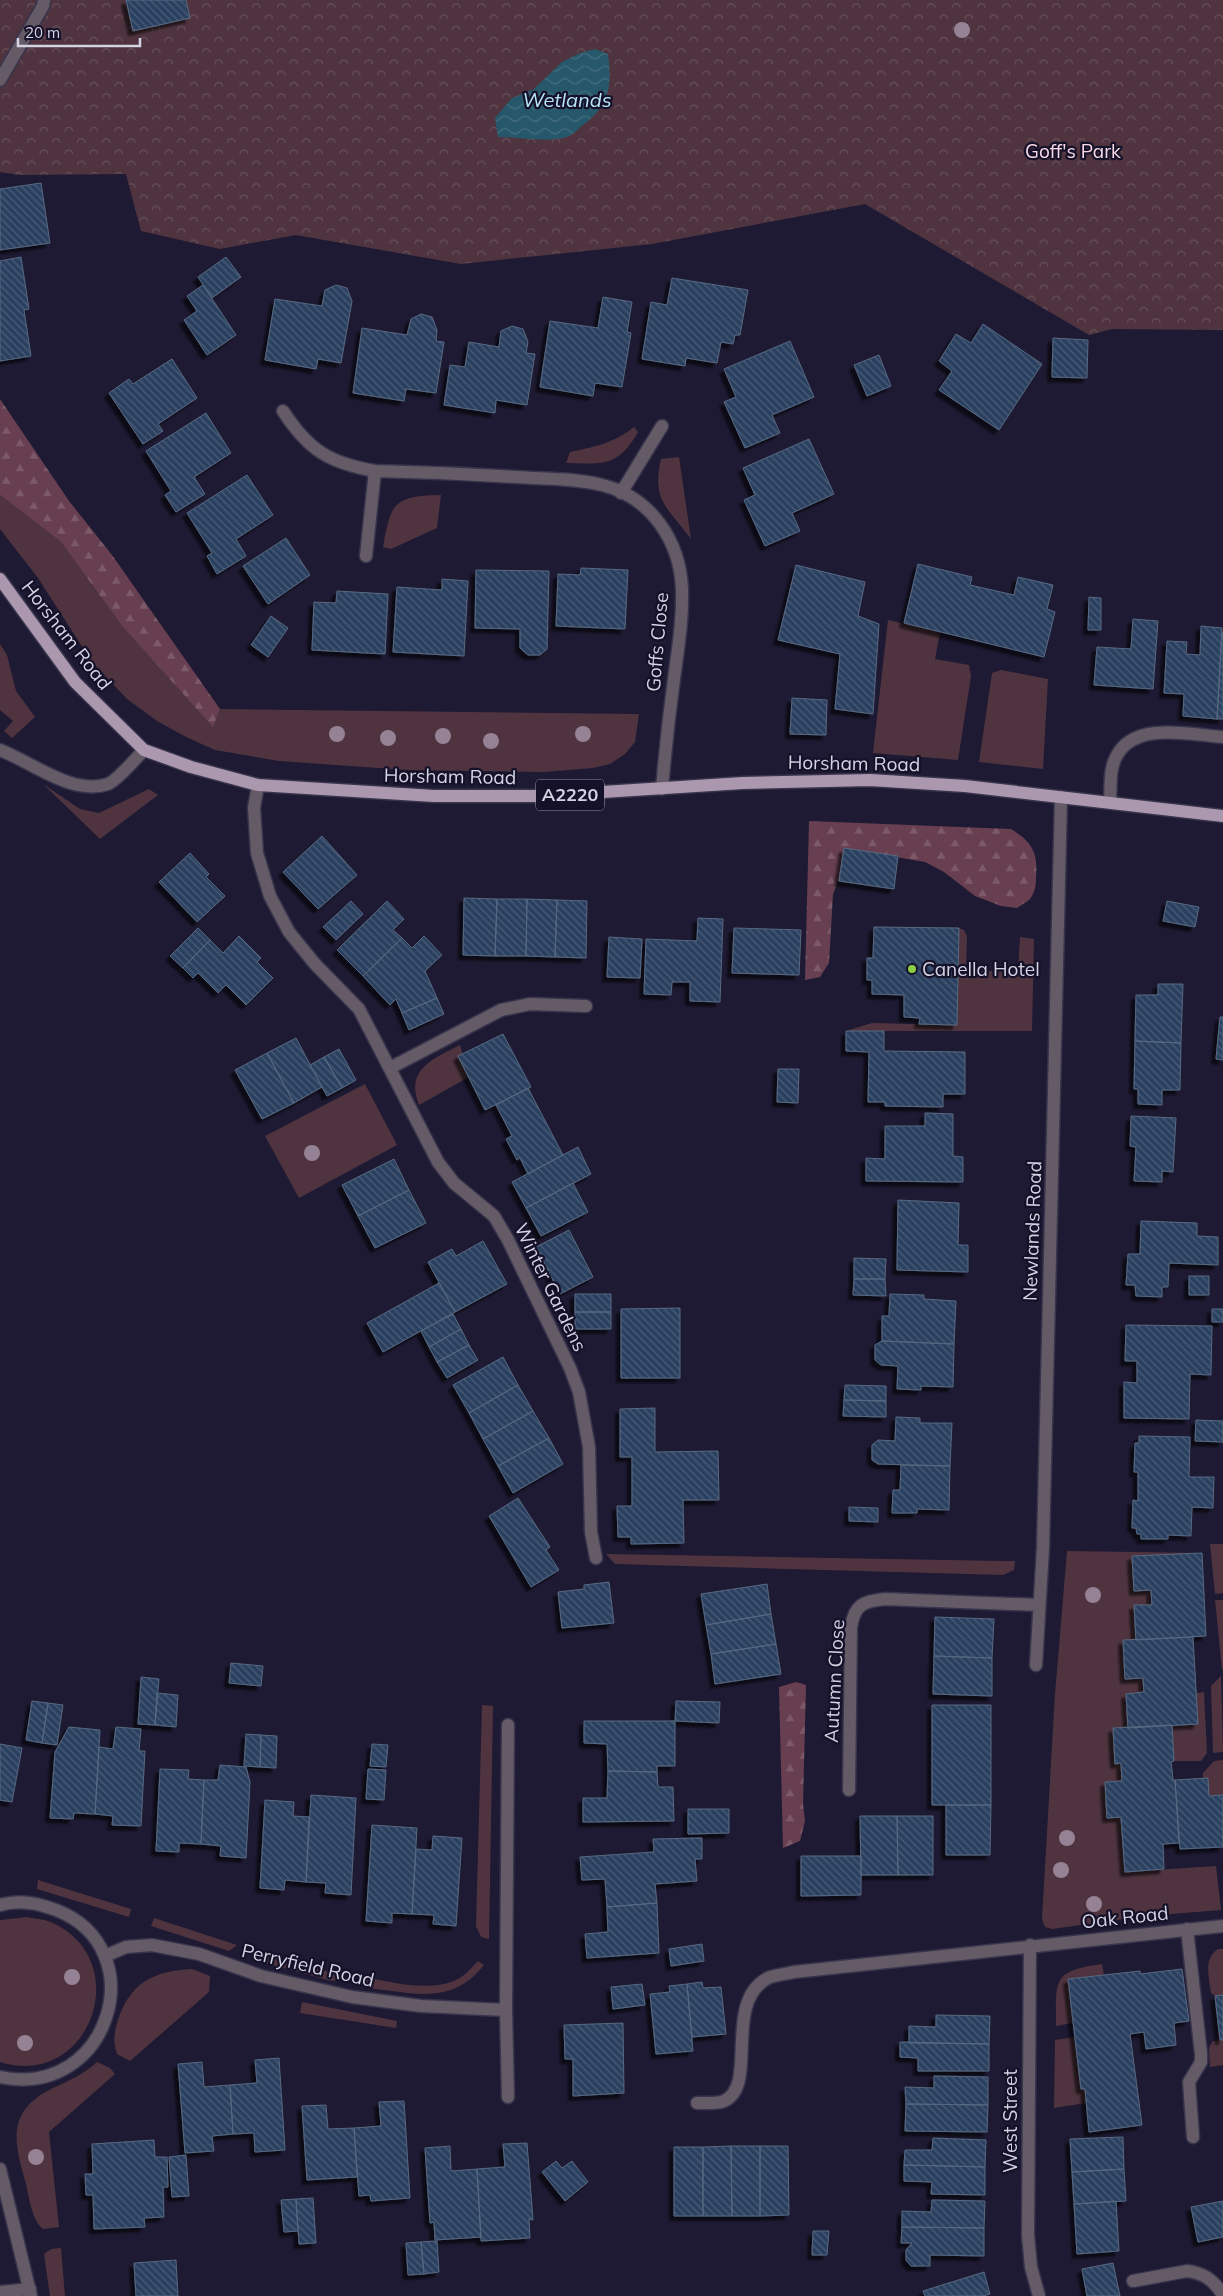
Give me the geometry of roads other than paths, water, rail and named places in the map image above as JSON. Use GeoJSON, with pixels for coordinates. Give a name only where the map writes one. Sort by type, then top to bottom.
{"type":"FeatureCollection","features":[{"type":"Feature","properties":{"kind":"main road","name":"Horsham Road"},"geometry":{"type":"LineString","coordinates":[[0,579],[75,682],[144,750],[191,767],[258,785],[434,796],[540,796],[752,782],[870,780],[966,786],[1223,816]]}},
{"type":"Feature","properties":{"kind":"street"},"geometry":{"type":"LineString","coordinates":[[0,80],[43,6],[44,0]]}},
{"type":"Feature","properties":{"kind":"street","name":"Goffs Close"},"geometry":{"type":"LineString","coordinates":[[283,411],[296,430],[318,451],[346,465],[376,471],[483,475],[579,482],[603,486],[622,492],[640,503],[655,517],[669,537],[678,561],[682,618],[666,739],[662,789]]}},
{"type":"Feature","properties":{"kind":"street"},"geometry":{"type":"LineString","coordinates":[[622,492],[662,426]]}},
{"type":"Feature","properties":{"kind":"street"},"geometry":{"type":"LineString","coordinates":[[366,556],[376,471]]}},
{"type":"Feature","properties":{"kind":"street"},"geometry":{"type":"LineString","coordinates":[[1110,802],[1112,772],[1116,756],[1124,746],[1137,737],[1151,732],[1223,737]]}},
{"type":"Feature","properties":{"kind":"street"},"geometry":{"type":"LineString","coordinates":[[0,750],[73,785],[90,786],[109,783],[144,750]]}},
{"type":"Feature","properties":{"kind":"street","name":"Winter Gardens"},"geometry":{"type":"LineString","coordinates":[[258,785],[254,808],[256,853],[270,896],[289,932],[315,964],[359,1009],[438,1162],[454,1183],[494,1216],[508,1240],[570,1368],[578,1392],[589,1447],[591,1532],[596,1558]]}},
{"type":"Feature","properties":{"kind":"street","name":"Newlands Road"},"geometry":{"type":"LineString","coordinates":[[1036,1665],[1043,1548],[1062,828],[1061,797]]}},
{"type":"Feature","properties":{"kind":"street"},"geometry":{"type":"LineString","coordinates":[[390,1068],[501,1010],[530,1004],[586,1006]]}},
{"type":"Feature","properties":{"kind":"street","name":"Autumn Close"},"geometry":{"type":"LineString","coordinates":[[848,1790],[851,1628],[853,1616],[859,1606],[871,1600],[885,1599],[1039,1605]]}},
{"type":"Feature","properties":{"kind":"street"},"geometry":{"type":"LineString","coordinates":[[508,1725],[506,2010],[508,2097]]}},
{"type":"Feature","properties":{"kind":"street"},"geometry":{"type":"LineString","coordinates":[[0,1905],[10,1902],[39,1903],[67,1914],[90,1933],[105,1956],[111,1988],[107,2018],[94,2044],[74,2064],[47,2077],[18,2081],[0,2077]]}},
{"type":"Feature","properties":{"kind":"street","name":"Oak Road"},"geometry":{"type":"LineString","coordinates":[[697,2103],[723,2101],[734,2094],[739,2081],[742,2021],[751,1996],[768,1978],[794,1972],[1030,1945],[1223,1926]]}},
{"type":"Feature","properties":{"kind":"street"},"geometry":{"type":"LineString","coordinates":[[1187,1929],[1202,2054],[1201,2062],[1190,2076],[1189,2082],[1193,2137]]}},
{"type":"Feature","properties":{"kind":"street","name":"Perryfield Road"},"geometry":{"type":"LineString","coordinates":[[105,1956],[126,1947],[152,1945],[199,1954],[261,1976],[352,1997],[421,2006],[506,2010]]}},
{"type":"Feature","properties":{"kind":"street","name":"West Street"},"geometry":{"type":"LineString","coordinates":[[1030,1945],[1028,2235],[1031,2267],[1039,2296]]}},
{"type":"Feature","properties":{"kind":"street"},"geometry":{"type":"LineString","coordinates":[[0,2174],[30,2293],[0,2292]]}},
{"type":"Feature","properties":{"kind":"street"},"geometry":{"type":"LineString","coordinates":[[1133,2281],[1187,2271],[1196,2272],[1214,2282],[1222,2294]]}},
{"type":"Feature","properties":{"kind":"water","name":"Wetlands"},"geometry":{"type":"Polygon","coordinates":[[[595,49],[608,54],[610,75],[604,102],[592,117],[571,135],[559,139],[542,140],[498,137],[495,118],[512,98],[534,89],[562,62],[580,53],[595,49]]]}},
{"type":"Feature","properties":{"kind":"place","name":"Canella Hotel"},"geometry":{"type":"Point","coordinates":[912,969]}},
{"type":"Feature","properties":{"kind":"park label","name":"Goff's Park"},"geometry":{"type":"Point","coordinates":[1073,151]}}]}
